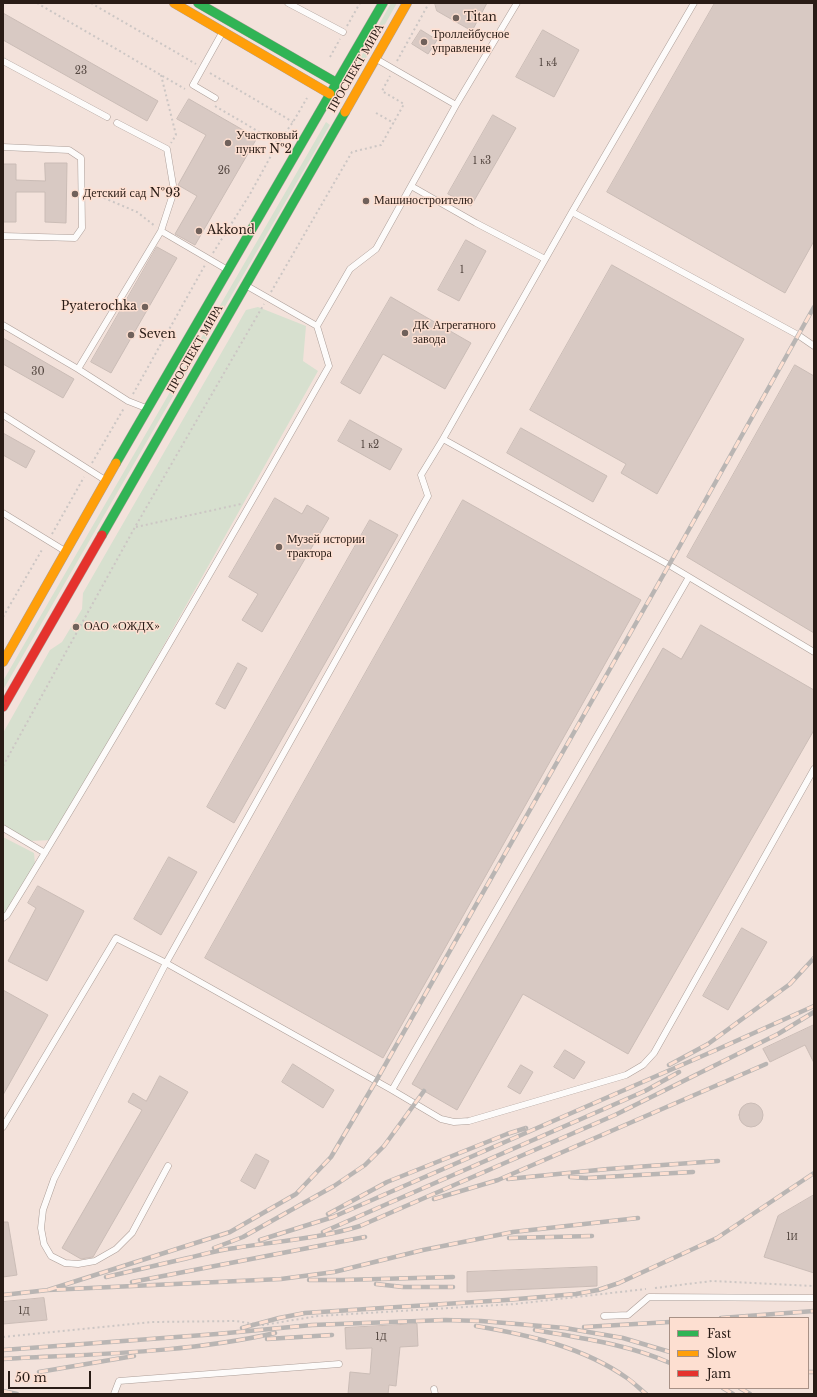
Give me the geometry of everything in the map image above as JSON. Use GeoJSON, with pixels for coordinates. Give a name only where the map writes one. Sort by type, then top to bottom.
{"type":"FeatureCollection","features":[{"type":"Feature","properties":{"kind":"main road"},"geometry":{"type":"LineString","coordinates":[[174,3],[222,31],[342,93]]}},
{"type":"Feature","properties":{"kind":"main road"},"geometry":{"type":"LineString","coordinates":[[198,3],[342,93]]}},
{"type":"Feature","properties":{"kind":"main road","name":"ПРОСПЕКТ МИРА"},"geometry":{"type":"LineString","coordinates":[[3,707],[245,285],[342,93],[382,3]]}},
{"type":"Feature","properties":{"kind":"main road","name":"ПРОСПЕКТ МИРА"},"geometry":{"type":"LineString","coordinates":[[3,662],[228,270],[342,93],[375,59],[407,3]]}},
{"type":"Feature","properties":{"kind":"lane"},"geometry":{"type":"LineString","coordinates":[[288,3],[344,32]]}},
{"type":"Feature","properties":{"kind":"lane"},"geometry":{"type":"LineString","coordinates":[[317,326],[350,269],[376,249],[456,105],[517,3]]}},
{"type":"Feature","properties":{"kind":"lane"},"geometry":{"type":"LineString","coordinates":[[168,1166],[132,1233],[116,1249],[95,1261],[78,1264],[65,1263],[52,1256],[44,1244],[41,1228],[43,1210],[54,1179],[166,963],[428,496],[421,475],[694,3]]}},
{"type":"Feature","properties":{"kind":"lane"},"geometry":{"type":"LineString","coordinates":[[215,98],[193,85],[222,31]]}},
{"type":"Feature","properties":{"kind":"lane"},"geometry":{"type":"LineString","coordinates":[[375,59],[456,105]]}},
{"type":"Feature","properties":{"kind":"lane"},"geometry":{"type":"LineString","coordinates":[[3,60],[107,117]]}},
{"type":"Feature","properties":{"kind":"lane"},"geometry":{"type":"LineString","coordinates":[[78,369],[161,231],[174,191],[167,149],[117,123]]}},
{"type":"Feature","properties":{"kind":"lane"},"geometry":{"type":"LineString","coordinates":[[3,147],[69,150],[81,158],[82,228],[75,238],[3,236]]}},
{"type":"Feature","properties":{"kind":"lane"},"geometry":{"type":"LineString","coordinates":[[411,186],[476,223],[545,259]]}},
{"type":"Feature","properties":{"kind":"lane"},"geometry":{"type":"LineString","coordinates":[[572,212],[798,335],[814,346]]}},
{"type":"Feature","properties":{"kind":"lane"},"geometry":{"type":"LineString","coordinates":[[161,231],[228,270]]}},
{"type":"Feature","properties":{"kind":"lane"},"geometry":{"type":"LineString","coordinates":[[3,918],[7,915],[45,853],[252,502],[329,366],[317,326],[245,285]]}},
{"type":"Feature","properties":{"kind":"lane"},"geometry":{"type":"LineString","coordinates":[[3,325],[78,369],[128,402],[147,409]]}},
{"type":"Feature","properties":{"kind":"lane"},"geometry":{"type":"LineString","coordinates":[[3,416],[107,481]]}},
{"type":"Feature","properties":{"kind":"lane"},"geometry":{"type":"LineString","coordinates":[[443,439],[669,565],[814,652]]}},
{"type":"Feature","properties":{"kind":"lane"},"geometry":{"type":"LineString","coordinates":[[3,513],[66,552]]}},
{"type":"Feature","properties":{"kind":"lane"},"geometry":{"type":"LineString","coordinates":[[392,1090],[689,577]]}},
{"type":"Feature","properties":{"kind":"lane"},"geometry":{"type":"LineString","coordinates":[[3,1128],[116,938],[166,963],[441,1119],[454,1122],[469,1121],[626,1075],[643,1065],[654,1053],[814,769]]}},
{"type":"Feature","properties":{"kind":"lane"},"geometry":{"type":"LineString","coordinates":[[3,828],[45,853]]}},
{"type":"Feature","properties":{"kind":"lane"},"geometry":{"type":"LineString","coordinates":[[604,1316],[628,1315],[649,1297],[814,1298]]}},
{"type":"Feature","properties":{"kind":"lane"},"geometry":{"type":"LineString","coordinates":[[114,1394],[119,1381],[339,1364]]}},
{"type":"Feature","properties":{"kind":"path"},"geometry":{"type":"LineString","coordinates":[[37,3],[188,91]]}},
{"type":"Feature","properties":{"kind":"path"},"geometry":{"type":"LineString","coordinates":[[91,3],[198,66]]}},
{"type":"Feature","properties":{"kind":"path"},"geometry":{"type":"LineString","coordinates":[[330,57],[360,3]]}},
{"type":"Feature","properties":{"kind":"path"},"geometry":{"type":"LineString","coordinates":[[396,62],[429,3]]}},
{"type":"Feature","properties":{"kind":"path"},"geometry":{"type":"LineString","coordinates":[[205,70],[293,122]]}},
{"type":"Feature","properties":{"kind":"path"},"geometry":{"type":"LineString","coordinates":[[161,75],[176,135],[167,149]]}},
{"type":"Feature","properties":{"kind":"path"},"geometry":{"type":"LineString","coordinates":[[271,292],[352,152],[381,145],[394,123],[404,104],[382,91],[386,83]]}},
{"type":"Feature","properties":{"kind":"path"},"geometry":{"type":"LineString","coordinates":[[211,256],[250,194],[278,143],[293,122],[307,98]]}},
{"type":"Feature","properties":{"kind":"path"},"geometry":{"type":"LineString","coordinates":[[209,103],[278,143]]}},
{"type":"Feature","properties":{"kind":"path"},"geometry":{"type":"LineString","coordinates":[[376,113],[394,123]]}},
{"type":"Feature","properties":{"kind":"path"},"geometry":{"type":"LineString","coordinates":[[81,189],[137,212],[161,231]]}},
{"type":"Feature","properties":{"kind":"path"},"geometry":{"type":"LineString","coordinates":[[130,398],[206,264]]}},
{"type":"Feature","properties":{"kind":"path"},"geometry":{"type":"LineString","coordinates":[[3,766],[135,527],[265,304]]}},
{"type":"Feature","properties":{"kind":"path"},"geometry":{"type":"LineString","coordinates":[[90,467],[126,404]]}},
{"type":"Feature","properties":{"kind":"path"},"geometry":{"type":"LineString","coordinates":[[49,537],[87,473]]}},
{"type":"Feature","properties":{"kind":"path"},"geometry":{"type":"LineString","coordinates":[[135,527],[252,502]]}},
{"type":"Feature","properties":{"kind":"path"},"geometry":{"type":"LineString","coordinates":[[3,617],[46,544]]}},
{"type":"Feature","properties":{"kind":"path"},"geometry":{"type":"LineString","coordinates":[[3,1337],[152,1322],[236,1321],[262,1325],[318,1316],[515,1304],[712,1281],[814,1286]]}},
{"type":"Feature","properties":{"kind":"green space"},"geometry":{"type":"Polygon","coordinates":[[[391,3],[397,3],[357,74],[355,74],[353,71],[391,3]]]}},
{"type":"Feature","properties":{"kind":"green space"},"geometry":{"type":"Polygon","coordinates":[[[326,122],[330,125],[3,690],[3,681],[326,122]]]}},
{"type":"Feature","properties":{"kind":"green space"},"geometry":{"type":"Polygon","coordinates":[[[258,307],[306,326],[303,361],[318,371],[54,840],[28,841],[3,824],[3,733],[50,650],[62,642],[82,609],[83,593],[246,310],[258,307]]]}},
{"type":"Feature","properties":{"kind":"green space"},"geometry":{"type":"Polygon","coordinates":[[[3,837],[34,853],[35,864],[3,916],[3,837]]]}},
{"type":"Feature","properties":{"kind":"building"},"geometry":{"type":"Polygon","coordinates":[[[435,3],[487,3],[472,31],[437,11],[435,3]]]}},
{"type":"Feature","properties":{"kind":"building"},"geometry":{"type":"Polygon","coordinates":[[[715,3],[814,3],[814,241],[785,293],[607,192],[715,3]]]}},
{"type":"Feature","properties":{"kind":"building"},"geometry":{"type":"Polygon","coordinates":[[[3,13],[158,101],[147,121],[3,40],[3,13]]]}},
{"type":"Feature","properties":{"kind":"building","name":"Троллейбусное управление"},"geometry":{"type":"Polygon","coordinates":[[[421,30],[437,40],[428,54],[412,44],[421,30]]]}},
{"type":"Feature","properties":{"kind":"building"},"geometry":{"type":"Polygon","coordinates":[[[543,30],[579,50],[554,97],[516,77],[543,30]]]}},
{"type":"Feature","properties":{"kind":"building"},"geometry":{"type":"Polygon","coordinates":[[[189,99],[257,138],[195,245],[175,234],[197,196],[178,185],[206,135],[177,119],[189,99]]]}},
{"type":"Feature","properties":{"kind":"building"},"geometry":{"type":"Polygon","coordinates":[[[493,115],[516,128],[471,206],[448,194],[493,115]]]}},
{"type":"Feature","properties":{"kind":"building"},"geometry":{"type":"Polygon","coordinates":[[[45,163],[67,163],[66,223],[45,222],[45,192],[16,192],[16,222],[3,222],[3,164],[16,164],[16,180],[45,181],[45,163]]]}},
{"type":"Feature","properties":{"kind":"building"},"geometry":{"type":"Polygon","coordinates":[[[466,240],[486,251],[459,301],[438,290],[466,240]]]}},
{"type":"Feature","properties":{"kind":"building"},"geometry":{"type":"Polygon","coordinates":[[[157,247],[177,258],[111,373],[91,362],[157,247]]]}},
{"type":"Feature","properties":{"kind":"building"},"geometry":{"type":"Polygon","coordinates":[[[612,265],[744,339],[657,494],[621,473],[626,464],[530,410],[612,265]]]}},
{"type":"Feature","properties":{"kind":"building"},"geometry":{"type":"Polygon","coordinates":[[[391,297],[471,343],[445,389],[383,354],[360,394],[341,383],[391,297]]]}},
{"type":"Feature","properties":{"kind":"building"},"geometry":{"type":"Polygon","coordinates":[[[3,338],[74,379],[63,398],[3,364],[3,338]]]}},
{"type":"Feature","properties":{"kind":"building"},"geometry":{"type":"Polygon","coordinates":[[[795,365],[814,376],[814,633],[687,557],[795,365]]]}},
{"type":"Feature","properties":{"kind":"building"},"geometry":{"type":"Polygon","coordinates":[[[350,420],[402,449],[390,470],[338,441],[350,420]]]}},
{"type":"Feature","properties":{"kind":"building"},"geometry":{"type":"Polygon","coordinates":[[[521,428],[607,476],[593,502],[507,453],[521,428]]]}},
{"type":"Feature","properties":{"kind":"building"},"geometry":{"type":"Polygon","coordinates":[[[3,433],[35,451],[26,468],[3,455],[3,433]]]}},
{"type":"Feature","properties":{"kind":"building","name":"Музей истории трактора"},"geometry":{"type":"Polygon","coordinates":[[[275,498],[302,514],[307,505],[329,518],[262,632],[242,620],[258,594],[229,577],[275,498]]]}},
{"type":"Feature","properties":{"kind":"building"},"geometry":{"type":"Polygon","coordinates":[[[463,500],[641,600],[383,1058],[205,958],[463,500]]]}},
{"type":"Feature","properties":{"kind":"building"},"geometry":{"type":"Polygon","coordinates":[[[370,520],[398,535],[234,823],[207,807],[370,520]]]}},
{"type":"Feature","properties":{"kind":"building"},"geometry":{"type":"Polygon","coordinates":[[[701,625],[814,690],[814,730],[628,1054],[523,994],[457,1110],[412,1084],[663,648],[681,659],[701,625]]]}},
{"type":"Feature","properties":{"kind":"building"},"geometry":{"type":"Polygon","coordinates":[[[238,663],[247,668],[225,709],[216,704],[238,663]]]}},
{"type":"Feature","properties":{"kind":"building"},"geometry":{"type":"Polygon","coordinates":[[[169,857],[197,872],[161,935],[134,919],[169,857]]]}},
{"type":"Feature","properties":{"kind":"building"},"geometry":{"type":"Polygon","coordinates":[[[38,886],[84,911],[47,981],[8,961],[36,908],[28,903],[38,886]]]}},
{"type":"Feature","properties":{"kind":"building"},"geometry":{"type":"Polygon","coordinates":[[[742,928],[767,942],[728,1010],[703,996],[742,928]]]}},
{"type":"Feature","properties":{"kind":"building"},"geometry":{"type":"Polygon","coordinates":[[[3,990],[48,1015],[3,1095],[3,990]]]}},
{"type":"Feature","properties":{"kind":"building"},"geometry":{"type":"Polygon","coordinates":[[[814,1025],[814,1063],[805,1045],[770,1062],[763,1049],[814,1025]]]}},
{"type":"Feature","properties":{"kind":"building"},"geometry":{"type":"Polygon","coordinates":[[[565,1050],[585,1062],[574,1079],[554,1067],[565,1050]]]}},
{"type":"Feature","properties":{"kind":"building"},"geometry":{"type":"Polygon","coordinates":[[[293,1064],[334,1090],[323,1108],[282,1082],[293,1064]]]}},
{"type":"Feature","properties":{"kind":"building"},"geometry":{"type":"Polygon","coordinates":[[[521,1065],[533,1072],[520,1094],[508,1087],[521,1065]]]}},
{"type":"Feature","properties":{"kind":"building"},"geometry":{"type":"Polygon","coordinates":[[[160,1076],[188,1092],[93,1257],[81,1259],[62,1248],[142,1110],[128,1102],[133,1093],[146,1101],[160,1076]]]}},
{"type":"Feature","properties":{"kind":"building"},"geometry":{"type":"Polygon","coordinates":[[[751,1103],[756,1104],[762,1110],[762,1120],[756,1126],[751,1127],[746,1126],[740,1120],[739,1115],[740,1110],[746,1104],[751,1103]]]}},
{"type":"Feature","properties":{"kind":"building"},"geometry":{"type":"Polygon","coordinates":[[[256,1154],[269,1161],[255,1189],[241,1181],[256,1154]]]}},
{"type":"Feature","properties":{"kind":"building"},"geometry":{"type":"Polygon","coordinates":[[[814,1195],[814,1273],[764,1257],[778,1216],[814,1195]]]}},
{"type":"Feature","properties":{"kind":"building"},"geometry":{"type":"Polygon","coordinates":[[[3,1222],[8,1222],[17,1275],[3,1277],[3,1222]]]}},
{"type":"Feature","properties":{"kind":"building"},"geometry":{"type":"Polygon","coordinates":[[[597,1267],[597,1286],[467,1292],[467,1272],[597,1267]]]}},
{"type":"Feature","properties":{"kind":"building"},"geometry":{"type":"Polygon","coordinates":[[[44,1298],[47,1320],[3,1324],[3,1302],[44,1298]]]}},
{"type":"Feature","properties":{"kind":"building"},"geometry":{"type":"Polygon","coordinates":[[[417,1324],[418,1346],[400,1347],[396,1386],[389,1385],[388,1394],[348,1394],[350,1372],[370,1374],[372,1348],[346,1349],[345,1328],[417,1324]]]}},
{"type":"Feature","properties":{"kind":"railway"},"geometry":{"type":"LineString","coordinates":[[48,1290],[230,1232],[296,1194],[331,1157],[376,1081],[814,307]]}},
{"type":"Feature","properties":{"kind":"railway"},"geometry":{"type":"LineString","coordinates":[[669,1065],[708,1044],[790,984],[814,958]]}},
{"type":"Feature","properties":{"kind":"railway"},"geometry":{"type":"LineString","coordinates":[[260,1240],[333,1217],[814,1006]]}},
{"type":"Feature","properties":{"kind":"railway"},"geometry":{"type":"LineString","coordinates":[[184,1259],[229,1249],[329,1234],[360,1226],[615,1115],[778,1034],[814,1012]]}},
{"type":"Feature","properties":{"kind":"railway"},"geometry":{"type":"LineString","coordinates":[[434,1199],[498,1180],[766,1064]]}},
{"type":"Feature","properties":{"kind":"railway"},"geometry":{"type":"LineString","coordinates":[[323,1232],[645,1091],[679,1072]]}},
{"type":"Feature","properties":{"kind":"railway"},"geometry":{"type":"LineString","coordinates":[[214,1248],[243,1237],[334,1186],[365,1165],[384,1146],[424,1091]]}},
{"type":"Feature","properties":{"kind":"railway"},"geometry":{"type":"LineString","coordinates":[[328,1214],[387,1182],[507,1134],[526,1128]]}},
{"type":"Feature","properties":{"kind":"railway"},"geometry":{"type":"LineString","coordinates":[[508,1179],[608,1169],[718,1161]]}},
{"type":"Feature","properties":{"kind":"railway"},"geometry":{"type":"LineString","coordinates":[[570,1177],[586,1178],[693,1172]]}},
{"type":"Feature","properties":{"kind":"railway"},"geometry":{"type":"LineString","coordinates":[[242,1328],[305,1313],[506,1300],[576,1294],[598,1290],[619,1283],[717,1238],[814,1173]]}},
{"type":"Feature","properties":{"kind":"railway"},"geometry":{"type":"LineString","coordinates":[[3,1295],[48,1290],[281,1279],[334,1272],[423,1250],[513,1232],[638,1218]]}},
{"type":"Feature","properties":{"kind":"railway"},"geometry":{"type":"LineString","coordinates":[[509,1238],[592,1236]]}},
{"type":"Feature","properties":{"kind":"railway"},"geometry":{"type":"LineString","coordinates":[[132,1282],[365,1237]]}},
{"type":"Feature","properties":{"kind":"railway"},"geometry":{"type":"LineString","coordinates":[[106,1277],[188,1258]]}},
{"type":"Feature","properties":{"kind":"railway"},"geometry":{"type":"LineString","coordinates":[[309,1280],[453,1277]]}},
{"type":"Feature","properties":{"kind":"railway"},"geometry":{"type":"LineString","coordinates":[[376,1284],[403,1287],[453,1287]]}},
{"type":"Feature","properties":{"kind":"railway"},"geometry":{"type":"LineString","coordinates":[[734,1317],[814,1311]]}},
{"type":"Feature","properties":{"kind":"railway"},"geometry":{"type":"LineString","coordinates":[[3,1350],[217,1334],[312,1325],[445,1320],[481,1321],[565,1328],[623,1338],[669,1352]]}},
{"type":"Feature","properties":{"kind":"railway"},"geometry":{"type":"LineString","coordinates":[[584,1327],[669,1322]]}},
{"type":"Feature","properties":{"kind":"railway"},"geometry":{"type":"LineString","coordinates":[[476,1326],[535,1338],[574,1350],[610,1367],[630,1380],[646,1394]]}},
{"type":"Feature","properties":{"kind":"railway"},"geometry":{"type":"LineString","coordinates":[[535,1330],[621,1346],[654,1356],[669,1363]]}},
{"type":"Feature","properties":{"kind":"railway"},"geometry":{"type":"LineString","coordinates":[[3,1359],[174,1349],[242,1340],[275,1333]]}},
{"type":"Feature","properties":{"kind":"railway"},"geometry":{"type":"LineString","coordinates":[[267,1339],[332,1335]]}},
{"type":"Feature","properties":{"kind":"railway"},"geometry":{"type":"LineString","coordinates":[[39,1372],[134,1356]]}},
{"type":"Feature","properties":{"kind":"railway"},"geometry":{"type":"LineString","coordinates":[[809,1372],[814,1372]]}},
{"type":"Feature","properties":{"kind":"railway"},"geometry":{"type":"LineString","coordinates":[[725,1389],[733,1394]]}},
{"type":"Feature","properties":{"kind":"railway"},"geometry":{"type":"LineString","coordinates":[[742,1389],[750,1394]]}},
{"type":"Feature","properties":{"kind":"railway"},"geometry":{"type":"LineString","coordinates":[[3,1391],[17,1394]]}},
{"type":"Feature","properties":{"kind":"traffic: fast"},"geometry":{"type":"LineString","coordinates":[[198,3],[337,83]]}},
{"type":"Feature","properties":{"kind":"traffic: fast"},"geometry":{"type":"LineString","coordinates":[[116,463],[383,3]]}},
{"type":"Feature","properties":{"kind":"traffic: fast"},"geometry":{"type":"LineString","coordinates":[[102,535],[345,112]]}},
{"type":"Feature","properties":{"kind":"traffic: slow"},"geometry":{"type":"LineString","coordinates":[[174,3],[330,94]]}},
{"type":"Feature","properties":{"kind":"traffic: slow"},"geometry":{"type":"LineString","coordinates":[[345,112],[407,3]]}},
{"type":"Feature","properties":{"kind":"traffic: slow"},"geometry":{"type":"LineString","coordinates":[[3,662],[116,463]]}},
{"type":"Feature","properties":{"kind":"traffic: jam"},"geometry":{"type":"LineString","coordinates":[[3,707],[102,535]]}},
{"type":"Feature","properties":{"kind":"place","name":"Titan"},"geometry":{"type":"Point","coordinates":[456,18]}},
{"type":"Feature","properties":{"kind":"place","name":"Троллейбусное управление"},"geometry":{"type":"Point","coordinates":[424,42]}},
{"type":"Feature","properties":{"kind":"place","name":"Участковый пункт №2"},"geometry":{"type":"Point","coordinates":[228,143]}},
{"type":"Feature","properties":{"kind":"place","name":"Детский сад №93"},"geometry":{"type":"Point","coordinates":[75,194]}},
{"type":"Feature","properties":{"kind":"place","name":"Машиностроителю"},"geometry":{"type":"Point","coordinates":[366,201]}},
{"type":"Feature","properties":{"kind":"place","name":"Akkond"},"geometry":{"type":"Point","coordinates":[199,231]}},
{"type":"Feature","properties":{"kind":"place","name":"Pyaterochka"},"geometry":{"type":"Point","coordinates":[145,307]}},
{"type":"Feature","properties":{"kind":"place","name":"ДК Агрегатного завода"},"geometry":{"type":"Point","coordinates":[405,333]}},
{"type":"Feature","properties":{"kind":"place","name":"Seven"},"geometry":{"type":"Point","coordinates":[131,335]}},
{"type":"Feature","properties":{"kind":"place","name":"Музей истории трактора"},"geometry":{"type":"Point","coordinates":[279,547]}},
{"type":"Feature","properties":{"kind":"place","name":"ОАО «ОЖДХ»"},"geometry":{"type":"Point","coordinates":[76,627]}}]}
